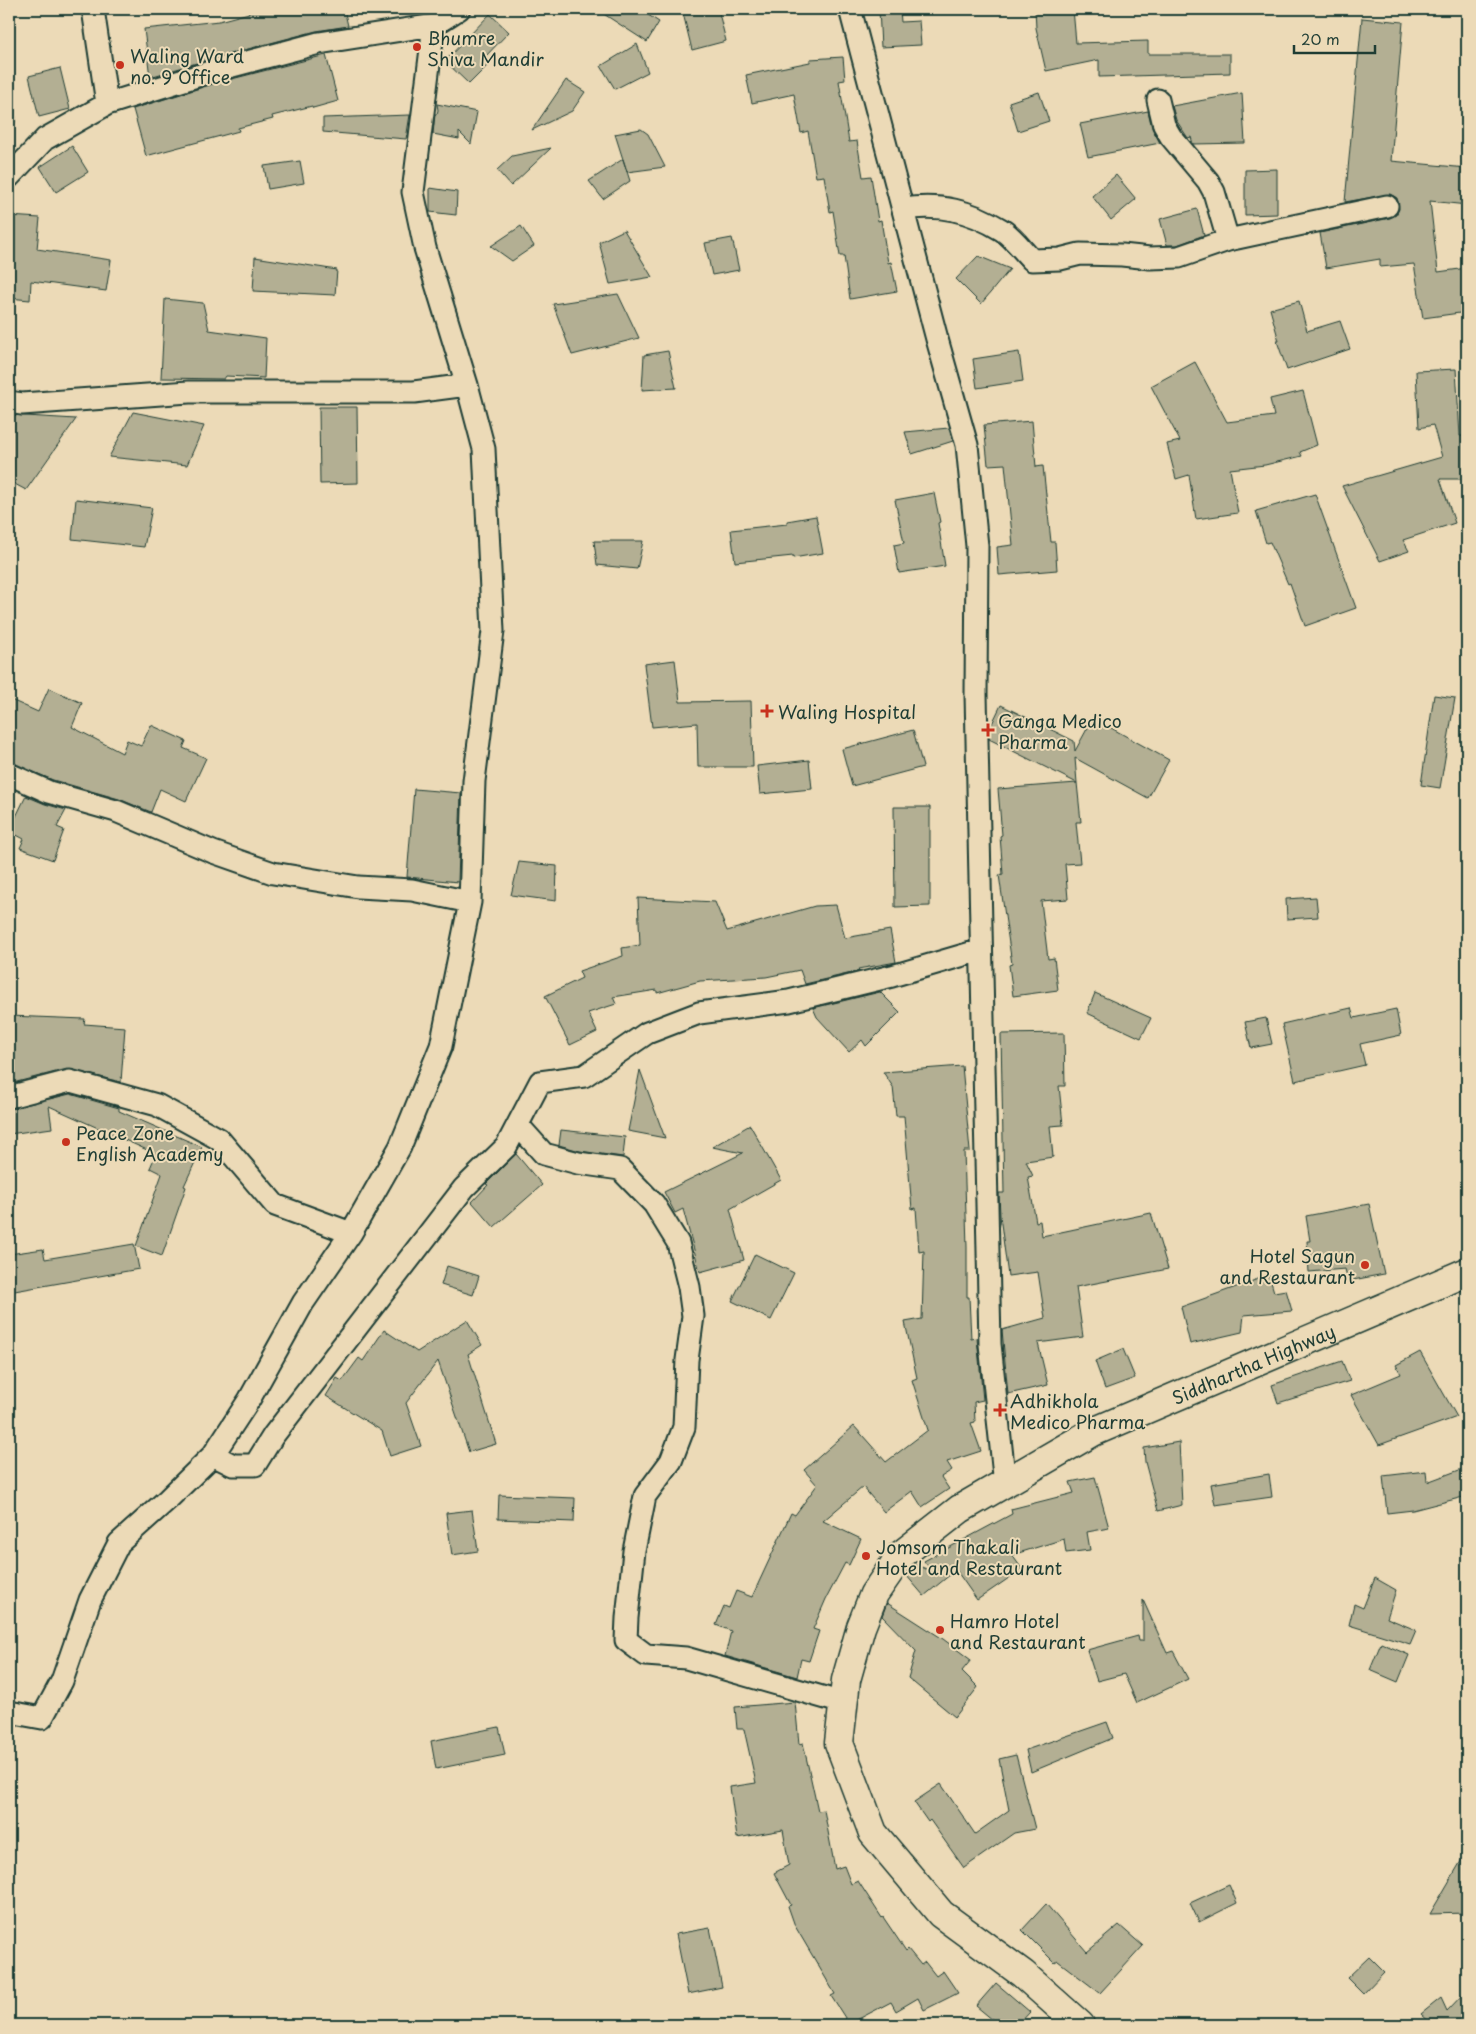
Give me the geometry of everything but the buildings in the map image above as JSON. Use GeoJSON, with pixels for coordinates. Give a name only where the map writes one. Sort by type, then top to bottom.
{"type":"FeatureCollection","features":[{"type":"Feature","properties":{"kind":"highway","name":"Siddhartha Highway"},"geometry":{"type":"LineString","coordinates":[[1080,2025],[1023,1974],[941,1914],[873,1833],[839,1744],[846,1680],[861,1627],[874,1594],[901,1555],[960,1509],[1094,1432],[1467,1272]]}},
{"type":"Feature","properties":{"kind":"street"},"geometry":{"type":"LineString","coordinates":[[93,9],[107,104]]}},
{"type":"Feature","properties":{"kind":"street"},"geometry":{"type":"LineString","coordinates":[[9,177],[45,139],[107,104],[213,71],[320,43],[434,25],[459,9]]}},
{"type":"Feature","properties":{"kind":"street"},"geometry":{"type":"LineString","coordinates":[[850,9],[968,446],[977,546],[976,694],[990,1344],[1005,1484]]}},
{"type":"Feature","properties":{"kind":"street"},"geometry":{"type":"LineString","coordinates":[[9,1712],[42,1718],[62,1681],[90,1600],[119,1543],[213,1455],[249,1400],[303,1302],[351,1233],[400,1147],[441,1046],[470,902],[474,781],[493,632],[484,449],[467,385],[425,248],[413,192],[434,25]]}},
{"type":"Feature","properties":{"kind":"street"},"geometry":{"type":"LineString","coordinates":[[1158,100],[1164,125],[1208,181],[1214,192],[1228,240]]}},
{"type":"Feature","properties":{"kind":"street"},"geometry":{"type":"LineString","coordinates":[[903,210],[926,206],[961,211],[1003,231],[1032,260],[1060,259],[1080,254],[1150,258],[1179,257],[1228,240],[1387,206]]}},
{"type":"Feature","properties":{"kind":"street"},"geometry":{"type":"LineString","coordinates":[[9,402],[22,404],[189,392],[414,392],[467,385]]}},
{"type":"Feature","properties":{"kind":"street"},"geometry":{"type":"LineString","coordinates":[[9,774],[49,792],[116,810],[213,852],[274,873],[358,887],[412,890],[470,902]]}},
{"type":"Feature","properties":{"kind":"street"},"geometry":{"type":"LineString","coordinates":[[213,1455],[233,1465],[255,1465],[273,1436],[464,1188],[506,1147],[540,1082],[584,1076],[647,1033],[699,1013],[789,1001],[892,976],[981,950]]}},
{"type":"Feature","properties":{"kind":"street"},"geometry":{"type":"LineString","coordinates":[[9,1097],[70,1081],[157,1105],[219,1139],[275,1205],[351,1233]]}},
{"type":"Feature","properties":{"kind":"street"},"geometry":{"type":"LineString","coordinates":[[518,1125],[544,1154],[578,1163],[620,1169],[654,1204],[678,1243],[689,1287],[693,1316],[687,1360],[684,1427],[672,1461],[645,1496],[634,1551],[626,1618],[626,1640],[646,1655],[686,1658],[843,1703]]}},
{"type":"Feature","properties":{"kind":"shaded area"},"geometry":{"type":"Polygon","coordinates":[[[9,95],[12,97],[16,118],[11,139],[9,140],[9,95]]]}},
{"type":"Feature","properties":{"kind":"place","name":"Bhumre Shiva Mandir"},"geometry":{"type":"Point","coordinates":[417,47]}},
{"type":"Feature","properties":{"kind":"place","name":"Waling Ward no. 9 Office"},"geometry":{"type":"Point","coordinates":[120,65]}},
{"type":"Feature","properties":{"kind":"place","name":"Waling Hospital"},"geometry":{"type":"Point","coordinates":[767,711]}},
{"type":"Feature","properties":{"kind":"place","name":"Ganga Medico Pharma"},"geometry":{"type":"Point","coordinates":[988,730]}},
{"type":"Feature","properties":{"kind":"place","name":"Peace Zone English Academy"},"geometry":{"type":"Point","coordinates":[66,1142]}},
{"type":"Feature","properties":{"kind":"place","name":"Hotel Sagun and Restaurant"},"geometry":{"type":"Point","coordinates":[1365,1265]}},
{"type":"Feature","properties":{"kind":"place","name":"Adhikhola Medico Pharma"},"geometry":{"type":"Point","coordinates":[1000,1410]}},
{"type":"Feature","properties":{"kind":"place","name":"Jomsom Thakali Hotel and Restaurant"},"geometry":{"type":"Point","coordinates":[866,1556]}},
{"type":"Feature","properties":{"kind":"place","name":"Hamro Hotel and Restaurant"},"geometry":{"type":"Point","coordinates":[940,1630]}}]}
